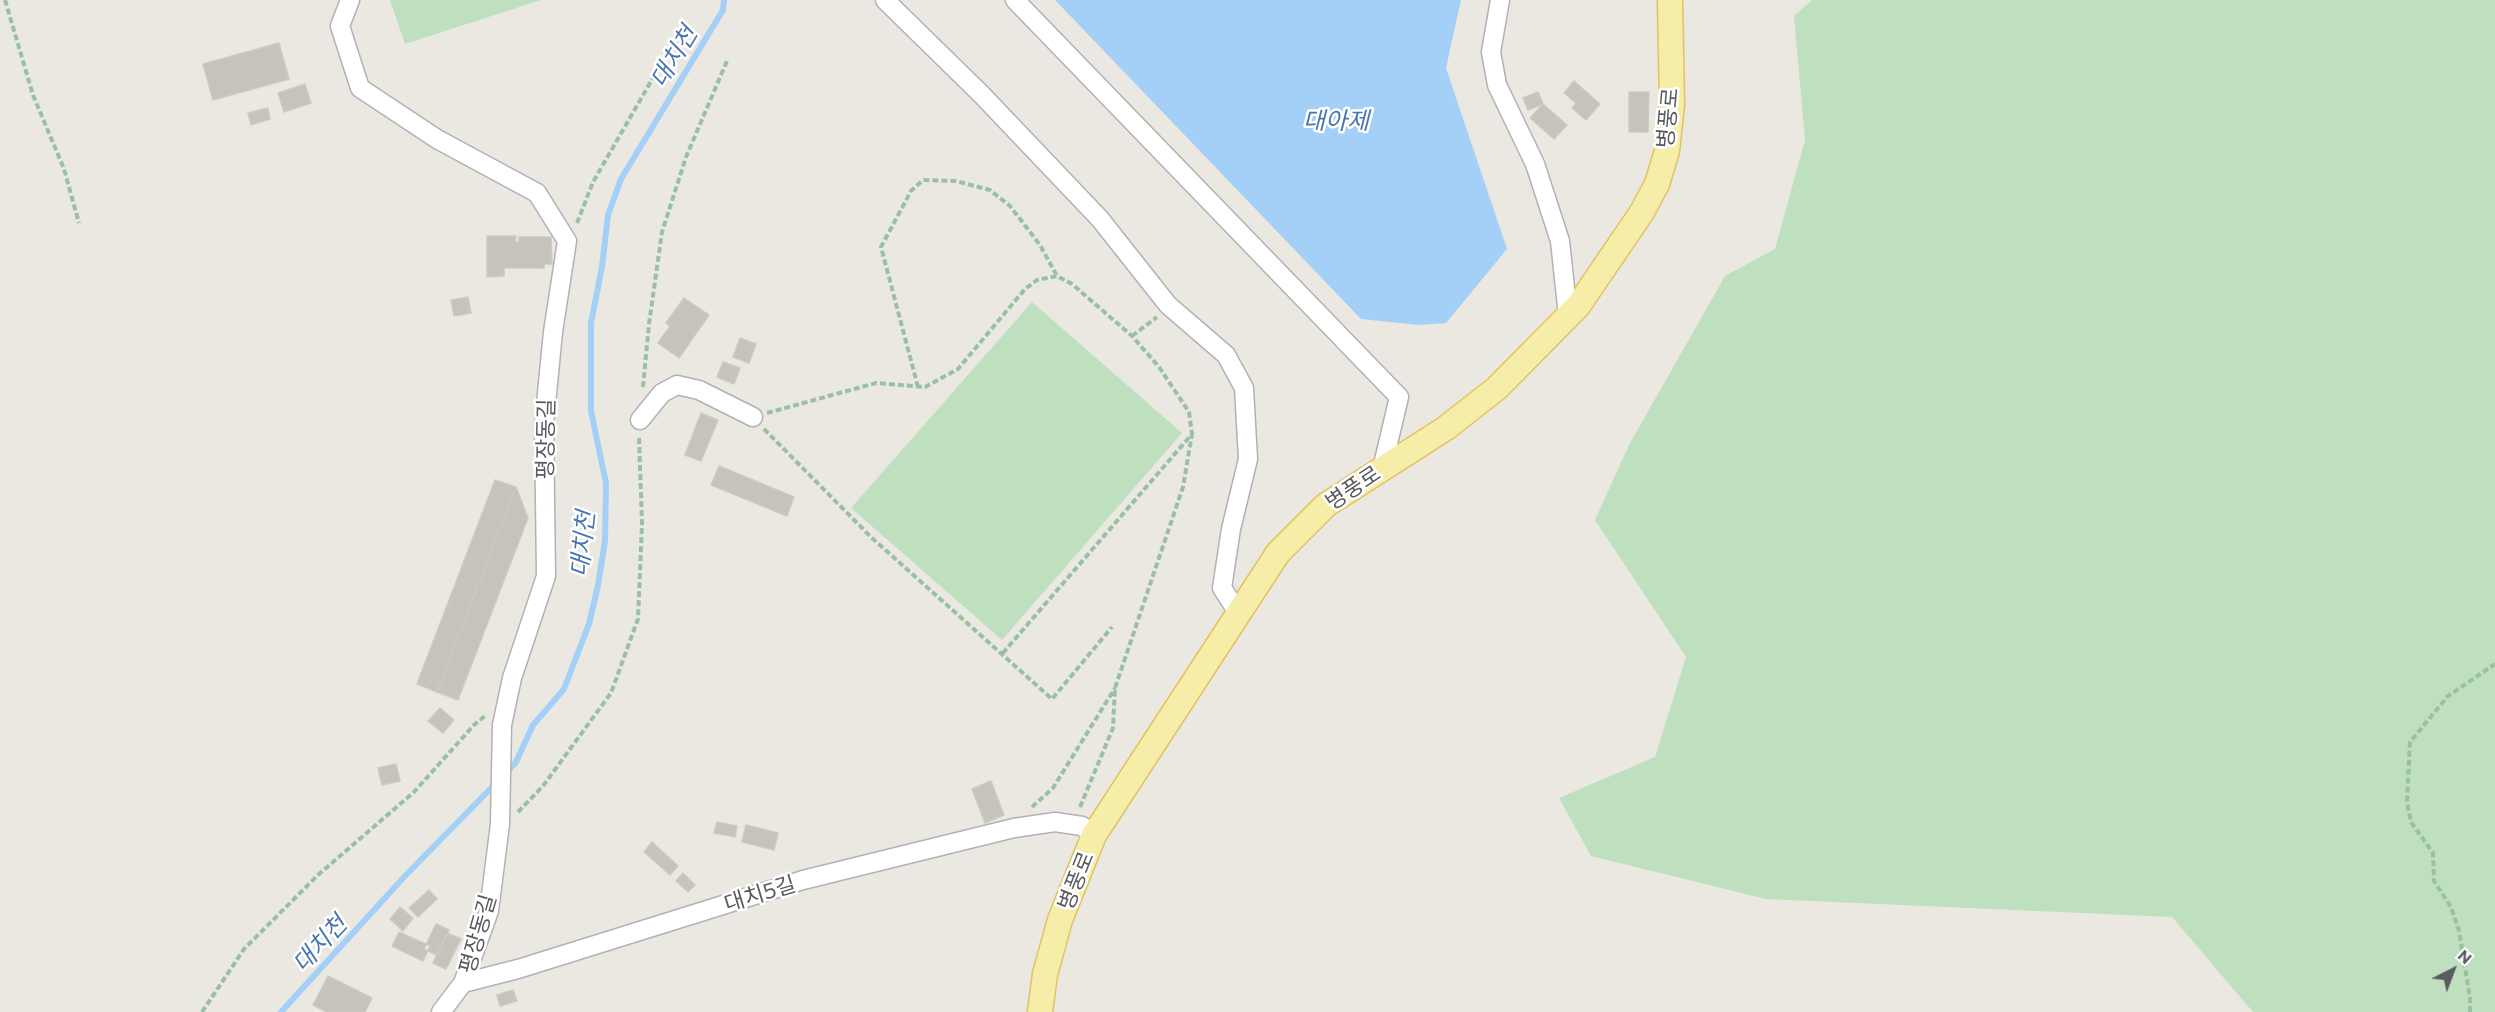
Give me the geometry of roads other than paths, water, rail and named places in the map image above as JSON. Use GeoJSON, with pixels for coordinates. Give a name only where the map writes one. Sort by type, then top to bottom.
{"type":"FeatureCollection","features":[{"type":"Feature","properties":{"kind":"main road","name":"병풍로"},"geometry":{"type":"LineString","coordinates":[[1040,1012],[1046,974],[1060,920],[1094,835],[1278,553],[1326,505],[1446,428],[1497,388],[1568,316],[1603,272],[1657,184],[1667,151],[1672,104],[1670,0]]}},
{"type":"Feature","properties":{"kind":"street","name":"평장동길"},"geometry":{"type":"LineString","coordinates":[[350,0],[340,26],[360,88],[437,139],[537,193],[567,241],[553,332],[544,424],[546,576],[507,699],[502,730],[499,828],[489,911],[463,983]]}},
{"type":"Feature","properties":{"kind":"street"},"geometry":{"type":"LineString","coordinates":[[885,0],[982,95],[1100,219],[1168,305],[1226,355],[1244,388],[1248,459],[1230,529],[1222,588],[1239,614]]}},
{"type":"Feature","properties":{"kind":"street"},"geometry":{"type":"LineString","coordinates":[[1015,0],[1399,397],[1382,469]]}},
{"type":"Feature","properties":{"kind":"street"},"geometry":{"type":"LineString","coordinates":[[1500,0],[1491,52],[1497,85],[1535,164],[1560,241],[1568,316]]}},
{"type":"Feature","properties":{"kind":"street"},"geometry":{"type":"LineString","coordinates":[[640,420],[662,393],[677,385],[699,390],[753,417]]}},
{"type":"Feature","properties":{"kind":"street","name":"대치5길"},"geometry":{"type":"LineString","coordinates":[[463,983],[518,969],[803,880],[1007,830],[1055,822],[1082,826],[1094,835]]}},
{"type":"Feature","properties":{"kind":"street"},"geometry":{"type":"LineString","coordinates":[[441,1012],[463,983]]}},
{"type":"Feature","properties":{"kind":"water","name":"대아제"},"geometry":{"type":"Polygon","coordinates":[[[1055,0],[1461,0],[1446,68],[1507,249],[1446,323],[1419,325],[1361,319],[1055,0]]]}},
{"type":"Feature","properties":{"kind":"waterway","name":"대치천"},"geometry":{"type":"LineString","coordinates":[[505,774],[516,762],[533,725],[564,689],[589,624],[598,585],[605,541],[606,483],[591,411],[591,323],[602,267],[608,215],[621,179],[723,10],[724,0]]}},
{"type":"Feature","properties":{"kind":"waterway","name":"대치천"},"geometry":{"type":"LineString","coordinates":[[281,1012],[405,876],[498,781]]}}]}
